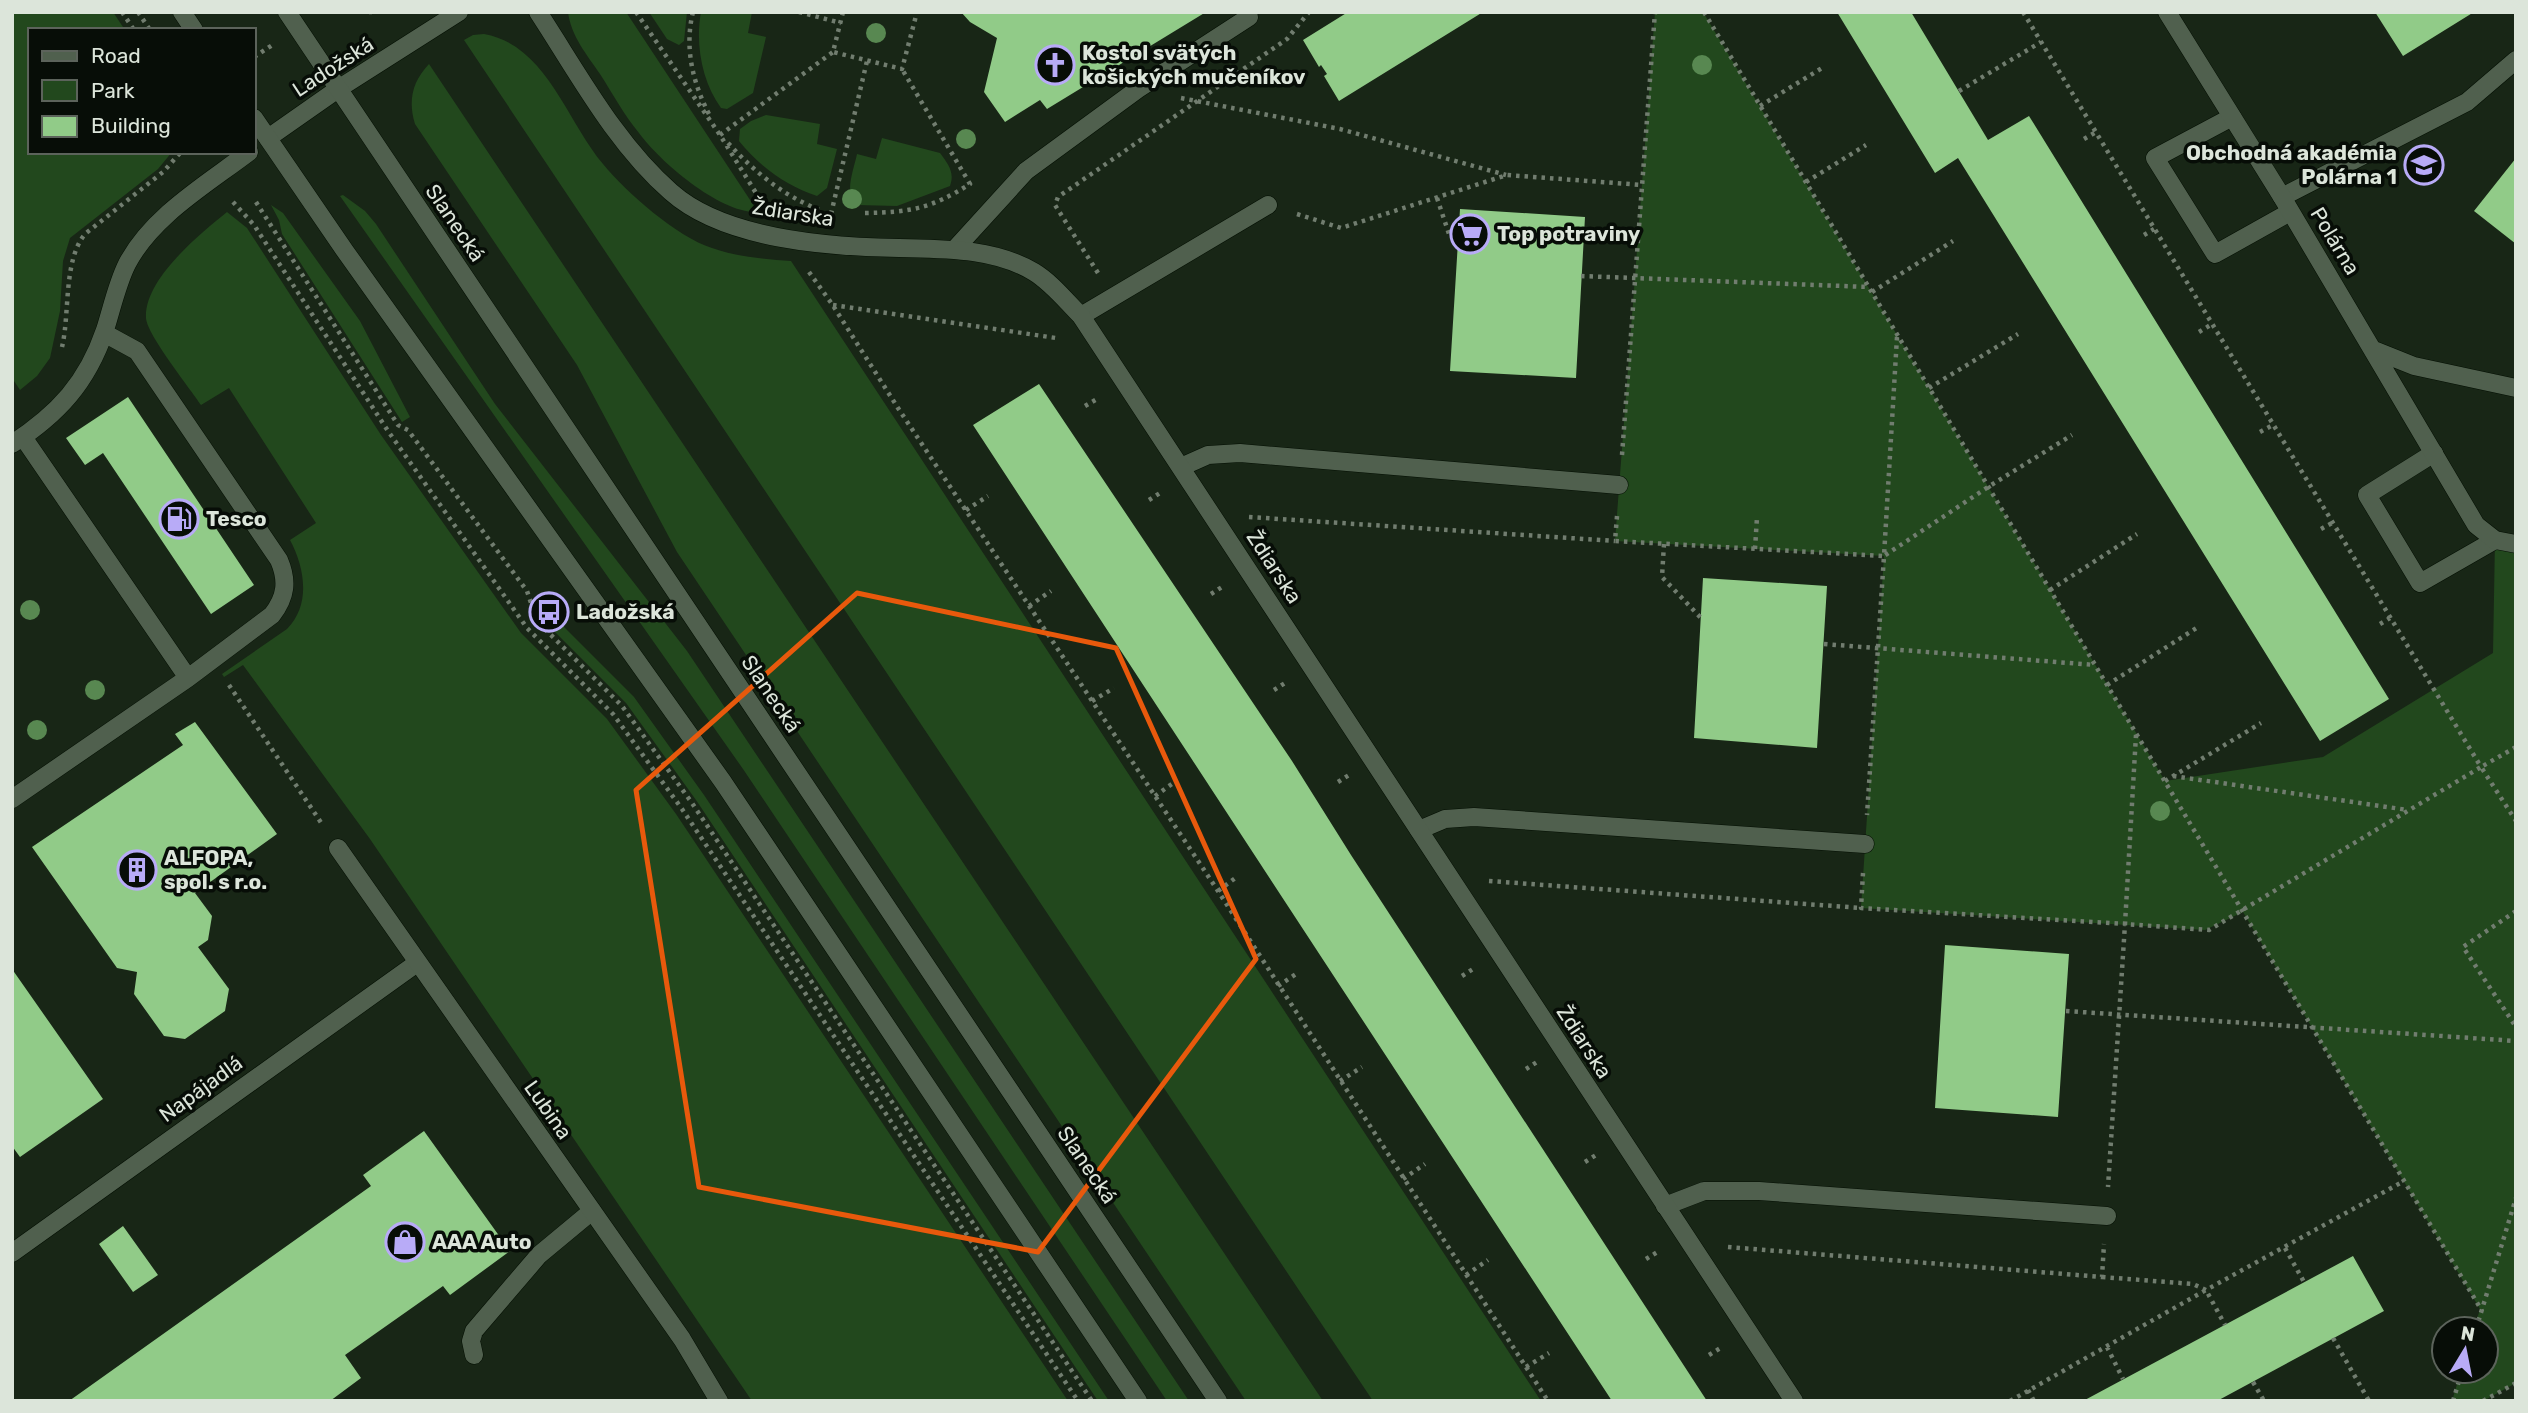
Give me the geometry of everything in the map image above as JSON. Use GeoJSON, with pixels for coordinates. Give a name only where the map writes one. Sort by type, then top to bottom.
{"type":"FeatureCollection","features":[{"type":"Feature","properties":{"kind":"street"},"geometry":{"type":"LineString","coordinates":[[182,12],[193,28]]}},
{"type":"Feature","properties":{"kind":"street","name":"Slanecká"},"geometry":{"type":"LineString","coordinates":[[287,12],[1218,1401]]}},
{"type":"Feature","properties":{"kind":"street","name":"Ladožská"},"geometry":{"type":"LineString","coordinates":[[261,143],[338,89],[459,12]]}},
{"type":"Feature","properties":{"kind":"street","name":"Ždiarska"},"geometry":{"type":"LineString","coordinates":[[538,12],[633,152],[672,193],[711,217],[785,239],[896,248],[955,248],[1010,261],[1034,272],[1052,286],[1085,322],[1794,1401]]}},
{"type":"Feature","properties":{"kind":"street","name":"Polárna"},"geometry":{"type":"LineString","coordinates":[[2167,12],[2374,350],[2476,525],[2495,540]]}},
{"type":"Feature","properties":{"kind":"street"},"geometry":{"type":"LineString","coordinates":[[955,248],[1026,171],[1138,89],[1249,17]]}},
{"type":"Feature","properties":{"kind":"street"},"geometry":{"type":"LineString","coordinates":[[2232,117],[2155,158],[2215,254],[2286,204],[2467,103],[2516,60]]}},
{"type":"Feature","properties":{"kind":"street"},"geometry":{"type":"LineString","coordinates":[[256,125],[261,143],[345,251],[723,782],[1138,1401]]}},
{"type":"Feature","properties":{"kind":"street"},"geometry":{"type":"LineString","coordinates":[[188,678],[18,440],[62,406],[80,384],[93,362],[127,263],[152,230],[246,154]]}},
{"type":"Feature","properties":{"kind":"street"},"geometry":{"type":"LineString","coordinates":[[1085,322],[1113,297],[1268,205]]}},
{"type":"Feature","properties":{"kind":"street"},"geometry":{"type":"LineString","coordinates":[[12,799],[188,678],[272,615],[281,603],[285,574],[279,560],[137,351],[104,332]]}},
{"type":"Feature","properties":{"kind":"street"},"geometry":{"type":"LineString","coordinates":[[2374,350],[2414,366],[2516,388]]}},
{"type":"Feature","properties":{"kind":"street"},"geometry":{"type":"LineString","coordinates":[[1181,467],[1208,455],[1240,453],[1619,485]]}},
{"type":"Feature","properties":{"kind":"street"},"geometry":{"type":"LineString","coordinates":[[2434,453],[2367,495],[2420,583],[2495,540],[2516,544]]}},
{"type":"Feature","properties":{"kind":"street"},"geometry":{"type":"LineString","coordinates":[[1419,830],[1445,820],[1474,817],[1865,844]]}},
{"type":"Feature","properties":{"kind":"street","name":"Lubina"},"geometry":{"type":"LineString","coordinates":[[338,848],[682,1339],[719,1401]]}},
{"type":"Feature","properties":{"kind":"street","name":"Napájadlá"},"geometry":{"type":"LineString","coordinates":[[12,1253],[417,962]]}},
{"type":"Feature","properties":{"kind":"street"},"geometry":{"type":"LineString","coordinates":[[1665,1206],[1704,1191],[1759,1191],[2107,1216]]}},
{"type":"Feature","properties":{"kind":"street"},"geometry":{"type":"LineString","coordinates":[[474,1356],[471,1341],[474,1331],[539,1255],[592,1211]]}},
{"type":"Feature","properties":{"kind":"path"},"geometry":{"type":"LineString","coordinates":[[122,12],[133,28]]}},
{"type":"Feature","properties":{"kind":"path"},"geometry":{"type":"LineString","coordinates":[[138,12],[148,28]]}},
{"type":"Feature","properties":{"kind":"path"},"geometry":{"type":"LineString","coordinates":[[636,12],[720,135],[785,239],[832,304],[1218,891],[1548,1401]]}},
{"type":"Feature","properties":{"kind":"path"},"geometry":{"type":"LineString","coordinates":[[693,12],[690,56],[697,91],[720,135],[756,173],[794,200],[831,215],[843,214]]}},
{"type":"Feature","properties":{"kind":"path"},"geometry":{"type":"LineString","coordinates":[[799,12],[841,23]]}},
{"type":"Feature","properties":{"kind":"path"},"geometry":{"type":"LineString","coordinates":[[720,135],[833,52],[843,12]]}},
{"type":"Feature","properties":{"kind":"path"},"geometry":{"type":"LineString","coordinates":[[856,214],[908,212],[936,203],[970,184],[902,69],[917,12]]}},
{"type":"Feature","properties":{"kind":"path"},"geometry":{"type":"LineString","coordinates":[[1615,541],[1655,12]]}},
{"type":"Feature","properties":{"kind":"path"},"geometry":{"type":"LineString","coordinates":[[1704,12],[2482,1311]]}},
{"type":"Feature","properties":{"kind":"path"},"geometry":{"type":"LineString","coordinates":[[2023,12],[2516,821]]}},
{"type":"Feature","properties":{"kind":"path"},"geometry":{"type":"LineString","coordinates":[[1113,297],[1055,205],[1058,197],[1287,39],[1307,13]]}},
{"type":"Feature","properties":{"kind":"path"},"geometry":{"type":"LineString","coordinates":[[1959,91],[2041,42]]}},
{"type":"Feature","properties":{"kind":"path"},"geometry":{"type":"LineString","coordinates":[[256,56],[263,51]]}},
{"type":"Feature","properties":{"kind":"path"},"geometry":{"type":"LineString","coordinates":[[833,52],[902,69]]}},
{"type":"Feature","properties":{"kind":"path"},"geometry":{"type":"LineString","coordinates":[[831,215],[867,61]]}},
{"type":"Feature","properties":{"kind":"path"},"geometry":{"type":"LineString","coordinates":[[1760,106],[1822,68]]}},
{"type":"Feature","properties":{"kind":"path"},"geometry":{"type":"LineString","coordinates":[[1138,89],[1340,129],[1507,175],[1642,185]]}},
{"type":"Feature","properties":{"kind":"path"},"geometry":{"type":"LineString","coordinates":[[2084,139],[2096,132]]}},
{"type":"Feature","properties":{"kind":"path"},"geometry":{"type":"LineString","coordinates":[[1806,182],[1867,145]]}},
{"type":"Feature","properties":{"kind":"path"},"geometry":{"type":"LineString","coordinates":[[1268,205],[1341,228],[1507,175]]}},
{"type":"Feature","properties":{"kind":"path"},"geometry":{"type":"LineString","coordinates":[[1437,198],[1450,237],[1458,237]]}},
{"type":"Feature","properties":{"kind":"path"},"geometry":{"type":"LineString","coordinates":[[256,202],[398,425],[408,430],[527,591],[537,621],[622,706],[692,803],[1092,1401]]}},
{"type":"Feature","properties":{"kind":"path"},"geometry":{"type":"LineString","coordinates":[[236,207],[254,225],[388,431],[527,628],[613,714],[682,809],[1077,1401]]}},
{"type":"Feature","properties":{"kind":"path"},"geometry":{"type":"LineString","coordinates":[[2144,235],[2154,229]]}},
{"type":"Feature","properties":{"kind":"path"},"geometry":{"type":"LineString","coordinates":[[1581,276],[1870,290],[1953,241]]}},
{"type":"Feature","properties":{"kind":"path"},"geometry":{"type":"LineString","coordinates":[[832,304],[1054,337],[1062,347],[1085,322]]}},
{"type":"Feature","properties":{"kind":"path"},"geometry":{"type":"LineString","coordinates":[[2199,332],[2212,324]]}},
{"type":"Feature","properties":{"kind":"path"},"geometry":{"type":"LineString","coordinates":[[1929,388],[2018,334]]}},
{"type":"Feature","properties":{"kind":"path"},"geometry":{"type":"LineString","coordinates":[[1861,908],[1897,336]]}},
{"type":"Feature","properties":{"kind":"path"},"geometry":{"type":"LineString","coordinates":[[1090,388],[1104,409]]}},
{"type":"Feature","properties":{"kind":"path"},"geometry":{"type":"LineString","coordinates":[[1085,406],[1097,399]]}},
{"type":"Feature","properties":{"kind":"path"},"geometry":{"type":"LineString","coordinates":[[2260,432],[2273,425]]}},
{"type":"Feature","properties":{"kind":"path"},"geometry":{"type":"LineString","coordinates":[[1212,514],[1884,556],[2072,435]]}},
{"type":"Feature","properties":{"kind":"path"},"geometry":{"type":"LineString","coordinates":[[1153,483],[1166,502]]}},
{"type":"Feature","properties":{"kind":"path"},"geometry":{"type":"LineString","coordinates":[[1149,500],[1160,493]]}},
{"type":"Feature","properties":{"kind":"path"},"geometry":{"type":"LineString","coordinates":[[966,510],[988,496]]}},
{"type":"Feature","properties":{"kind":"path"},"geometry":{"type":"LineString","coordinates":[[1755,549],[1757,517]]}},
{"type":"Feature","properties":{"kind":"path"},"geometry":{"type":"LineString","coordinates":[[2321,529],[2332,523]]}},
{"type":"Feature","properties":{"kind":"path"},"geometry":{"type":"LineString","coordinates":[[2050,590],[2137,534]]}},
{"type":"Feature","properties":{"kind":"path"},"geometry":{"type":"LineString","coordinates":[[1664,544],[1662,577],[1701,618]]}},
{"type":"Feature","properties":{"kind":"path"},"geometry":{"type":"LineString","coordinates":[[1215,575],[1229,597]]}},
{"type":"Feature","properties":{"kind":"path"},"geometry":{"type":"LineString","coordinates":[[1211,594],[1222,587]]}},
{"type":"Feature","properties":{"kind":"path"},"geometry":{"type":"LineString","coordinates":[[1029,606],[1051,591]]}},
{"type":"Feature","properties":{"kind":"path"},"geometry":{"type":"LineString","coordinates":[[2380,624],[2390,618]]}},
{"type":"Feature","properties":{"kind":"path"},"geometry":{"type":"LineString","coordinates":[[2107,685],[2198,627]]}},
{"type":"Feature","properties":{"kind":"path"},"geometry":{"type":"LineString","coordinates":[[1824,644],[2095,665]]}},
{"type":"Feature","properties":{"kind":"path"},"geometry":{"type":"LineString","coordinates":[[212,660],[338,848]]}},
{"type":"Feature","properties":{"kind":"path"},"geometry":{"type":"LineString","coordinates":[[1274,690],[1286,683],[1279,672]]}},
{"type":"Feature","properties":{"kind":"path"},"geometry":{"type":"LineString","coordinates":[[1092,701],[1114,688]]}},
{"type":"Feature","properties":{"kind":"path"},"geometry":{"type":"LineString","coordinates":[[2165,781],[2261,723]]}},
{"type":"Feature","properties":{"kind":"path"},"geometry":{"type":"LineString","coordinates":[[2102,1278],[2136,734]]}},
{"type":"Feature","properties":{"kind":"path"},"geometry":{"type":"LineString","coordinates":[[1460,893],[1482,881],[2209,930],[2516,747]]}},
{"type":"Feature","properties":{"kind":"path"},"geometry":{"type":"LineString","coordinates":[[1341,764],[1356,786]]}},
{"type":"Feature","properties":{"kind":"path"},"geometry":{"type":"LineString","coordinates":[[1338,782],[1349,775]]}},
{"type":"Feature","properties":{"kind":"path"},"geometry":{"type":"LineString","coordinates":[[2173,776],[2409,810]]}},
{"type":"Feature","properties":{"kind":"path"},"geometry":{"type":"LineString","coordinates":[[1155,796],[1176,781]]}},
{"type":"Feature","properties":{"kind":"path"},"geometry":{"type":"LineString","coordinates":[[1218,891],[1238,876]]}},
{"type":"Feature","properties":{"kind":"path"},"geometry":{"type":"LineString","coordinates":[[2516,911],[2463,947],[2516,1027]]}},
{"type":"Feature","properties":{"kind":"path"},"geometry":{"type":"LineString","coordinates":[[1462,976],[1476,967],[1469,957]]}},
{"type":"Feature","properties":{"kind":"path"},"geometry":{"type":"LineString","coordinates":[[1278,986],[1299,972]]}},
{"type":"Feature","properties":{"kind":"path"},"geometry":{"type":"LineString","coordinates":[[2066,1011],[2516,1041]]}},
{"type":"Feature","properties":{"kind":"path"},"geometry":{"type":"LineString","coordinates":[[1530,1051],[1544,1073]]}},
{"type":"Feature","properties":{"kind":"path"},"geometry":{"type":"LineString","coordinates":[[1526,1069],[1537,1062]]}},
{"type":"Feature","properties":{"kind":"path"},"geometry":{"type":"LineString","coordinates":[[1340,1081],[1362,1067]]}},
{"type":"Feature","properties":{"kind":"path"},"geometry":{"type":"LineString","coordinates":[[1585,1162],[1597,1154],[1604,1165]]}},
{"type":"Feature","properties":{"kind":"path"},"geometry":{"type":"LineString","coordinates":[[1403,1178],[1425,1164]]}},
{"type":"Feature","properties":{"kind":"path"},"geometry":{"type":"LineString","coordinates":[[2010,1401],[2404,1181]]}},
{"type":"Feature","properties":{"kind":"path"},"geometry":{"type":"LineString","coordinates":[[2481,1315],[2516,1198]]}},
{"type":"Feature","properties":{"kind":"path"},"geometry":{"type":"LineString","coordinates":[[1652,1240],[1673,1271],[1697,1252],[1723,1247],[2193,1284],[2206,1290],[2225,1325]]}},
{"type":"Feature","properties":{"kind":"path"},"geometry":{"type":"LineString","coordinates":[[2285,1248],[2304,1282]]}},
{"type":"Feature","properties":{"kind":"path"},"geometry":{"type":"LineString","coordinates":[[1646,1259],[1659,1251]]}},
{"type":"Feature","properties":{"kind":"path"},"geometry":{"type":"LineString","coordinates":[[1466,1275],[1488,1260]]}},
{"type":"Feature","properties":{"kind":"path"},"geometry":{"type":"LineString","coordinates":[[1715,1336],[1729,1358]]}},
{"type":"Feature","properties":{"kind":"path"},"geometry":{"type":"LineString","coordinates":[[2333,1338],[2369,1401]]}},
{"type":"Feature","properties":{"kind":"path"},"geometry":{"type":"LineString","coordinates":[[1709,1355],[1722,1347]]}},
{"type":"Feature","properties":{"kind":"path"},"geometry":{"type":"LineString","coordinates":[[2107,1347],[2123,1379]]}},
{"type":"Feature","properties":{"kind":"path"},"geometry":{"type":"LineString","coordinates":[[1526,1367],[1549,1353]]}},
{"type":"Feature","properties":{"kind":"path"},"geometry":{"type":"LineString","coordinates":[[2253,1382],[2263,1401]]}},
{"type":"Feature","properties":{"kind":"path"},"geometry":{"type":"LineString","coordinates":[[2483,1401],[2516,1383]]}},
{"type":"Feature","properties":{"kind":"path"},"geometry":{"type":"LineString","coordinates":[[2028,1390],[2034,1401]]}},
{"type":"Feature","properties":{"kind":"highlighted area"},"geometry":{"type":"Polygon","coordinates":[[[857,593],[1116,648],[1256,959],[1038,1252],[699,1187],[636,790],[857,593]]]}},
{"type":"Feature","properties":{"kind":"green space"},"geometry":{"type":"Polygon","coordinates":[[[12,12],[113,12],[124,28],[28,28],[28,154],[170,154],[158,169],[70,238],[63,261],[60,311],[50,358],[37,376],[20,390],[12,378],[12,12]]]}},
{"type":"Feature","properties":{"kind":"green space"},"geometry":{"type":"Polygon","coordinates":[[[568,12],[626,12],[758,212],[727,205],[710,196],[661,158],[628,119],[580,45],[568,12]]]}},
{"type":"Feature","properties":{"kind":"green space"},"geometry":{"type":"Polygon","coordinates":[[[649,12],[687,12],[684,41],[679,45],[667,39],[649,12]]]}},
{"type":"Feature","properties":{"kind":"green space"},"geometry":{"type":"Polygon","coordinates":[[[701,12],[752,12],[748,33],[766,37],[753,93],[727,109],[721,108],[714,98],[705,75],[699,37],[701,12]]]}},
{"type":"Feature","properties":{"kind":"green space"},"geometry":{"type":"Polygon","coordinates":[[[1655,12],[1703,12],[2165,781],[2323,757],[2493,653],[2495,540],[2516,544],[2516,1383],[2483,1401],[2452,1401],[2457,1385],[2500,1385],[2500,1315],[2478,1315],[2480,1309],[2243,912],[2205,930],[1861,908],[1884,556],[1615,541],[1655,12]]]}},
{"type":"Feature","properties":{"kind":"green space"},"geometry":{"type":"Polygon","coordinates":[[[484,34],[505,41],[524,53],[539,68],[603,164],[638,200],[668,224],[698,242],[722,251],[791,261],[1541,1401],[1373,1401],[464,40],[473,35],[484,34]]]}},
{"type":"Feature","properties":{"kind":"green space"},"geometry":{"type":"Polygon","coordinates":[[[429,64],[1323,1401],[1246,1401],[677,552],[577,365],[415,124],[413,92],[429,64]]]}},
{"type":"Feature","properties":{"kind":"green space"},"geometry":{"type":"Polygon","coordinates":[[[766,115],[820,124],[817,144],[837,149],[827,188],[817,196],[774,174],[755,159],[739,141],[740,129],[766,115]]]}},
{"type":"Feature","properties":{"kind":"green space"},"geometry":{"type":"Polygon","coordinates":[[[882,138],[940,153],[951,172],[950,186],[897,206],[857,205],[853,201],[850,188],[857,154],[876,159],[882,138]]]}},
{"type":"Feature","properties":{"kind":"green space"},"geometry":{"type":"Polygon","coordinates":[[[343,195],[365,211],[376,224],[495,404],[687,651],[1189,1401],[1167,1401],[743,769],[340,196],[343,195]]]}},
{"type":"Feature","properties":{"kind":"green space"},"geometry":{"type":"Polygon","coordinates":[[[271,205],[283,213],[360,321],[410,417],[402,422],[282,234],[279,220],[271,205]]]}},
{"type":"Feature","properties":{"kind":"green space"},"geometry":{"type":"Polygon","coordinates":[[[227,212],[247,228],[381,435],[521,633],[607,719],[676,814],[1068,1401],[752,1401],[370,839],[243,665],[224,677],[222,674],[287,629],[295,619],[300,609],[303,586],[299,562],[290,540],[316,523],[229,388],[201,405],[148,326],[148,303],[164,273],[189,245],[227,212]]]}},
{"type":"Feature","properties":{"kind":"green space"},"geometry":{"type":"Polygon","coordinates":[[[549,612],[634,697],[704,795],[1109,1401],[1098,1401],[696,800],[626,703],[541,618],[549,612]]]}},
{"type":"Feature","properties":{"kind":"building","name":"Kostol svätých košických mučeníkov"},"geometry":{"type":"Polygon","coordinates":[[[961,12],[1206,12],[1047,109],[1040,100],[1005,122],[984,92],[997,38],[970,22],[961,12]]]}},
{"type":"Feature","properties":{"kind":"building"},"geometry":{"type":"Polygon","coordinates":[[[1348,12],[1483,12],[1339,101],[1324,76],[1327,74],[1321,65],[1319,67],[1303,40],[1348,12]]]}},
{"type":"Feature","properties":{"kind":"building"},"geometry":{"type":"Polygon","coordinates":[[[1837,12],[1911,12],[1988,140],[2029,116],[2389,699],[2320,741],[1958,158],[1935,173],[1837,12]]]}},
{"type":"Feature","properties":{"kind":"building"},"geometry":{"type":"Polygon","coordinates":[[[2375,12],[2474,12],[2403,56],[2375,12]]]}},
{"type":"Feature","properties":{"kind":"building"},"geometry":{"type":"Polygon","coordinates":[[[2516,158],[2516,244],[2474,211],[2516,158]]]}},
{"type":"Feature","properties":{"kind":"building"},"geometry":{"type":"Polygon","coordinates":[[[1460,209],[1585,217],[1576,378],[1450,371],[1460,209]]]}},
{"type":"Feature","properties":{"kind":"building"},"geometry":{"type":"Polygon","coordinates":[[[1039,384],[1292,761],[1707,1401],[1612,1401],[973,425],[1039,384]]]}},
{"type":"Feature","properties":{"kind":"building","name":"Tesco"},"geometry":{"type":"Polygon","coordinates":[[[128,397],[254,585],[211,614],[103,453],[85,465],[66,438],[128,397]]]}},
{"type":"Feature","properties":{"kind":"building"},"geometry":{"type":"Polygon","coordinates":[[[1703,578],[1827,586],[1817,748],[1694,738],[1703,578]]]}},
{"type":"Feature","properties":{"kind":"building","name":"ALFOPA, spol. s r.o."},"geometry":{"type":"Polygon","coordinates":[[[195,722],[277,834],[195,893],[212,916],[208,940],[198,947],[229,989],[225,1011],[185,1039],[164,1036],[134,994],[137,972],[117,968],[32,847],[183,745],[175,734],[195,722]]]}},
{"type":"Feature","properties":{"kind":"building"},"geometry":{"type":"Polygon","coordinates":[[[1945,945],[2069,954],[2058,1117],[1935,1108],[1945,945]]]}},
{"type":"Feature","properties":{"kind":"building"},"geometry":{"type":"Polygon","coordinates":[[[12,969],[103,1099],[20,1157],[12,1146],[12,969]]]}},
{"type":"Feature","properties":{"kind":"building"},"geometry":{"type":"Polygon","coordinates":[[[424,1131],[510,1251],[450,1295],[443,1286],[345,1355],[361,1378],[330,1401],[69,1401],[371,1186],[363,1175],[424,1131]]]}},
{"type":"Feature","properties":{"kind":"building"},"geometry":{"type":"Polygon","coordinates":[[[123,1226],[158,1275],[133,1292],[99,1244],[123,1226]]]}},
{"type":"Feature","properties":{"kind":"building"},"geometry":{"type":"Polygon","coordinates":[[[2353,1256],[2384,1311],[2217,1401],[2083,1401],[2353,1256]]]}},
{"type":"Feature","properties":{"kind":"place","name":"Kostol svätých košických mučeníkov"},"geometry":{"type":"Point","coordinates":[1055,65]}},
{"type":"Feature","properties":{"kind":"place","name":"Obchodná akadémia Polárna 1"},"geometry":{"type":"Point","coordinates":[2424,165]}},
{"type":"Feature","properties":{"kind":"place","name":"Top potraviny"},"geometry":{"type":"Point","coordinates":[1470,234]}},
{"type":"Feature","properties":{"kind":"place","name":"Tesco"},"geometry":{"type":"Point","coordinates":[179,519]}},
{"type":"Feature","properties":{"kind":"place","name":"Ladožská"},"geometry":{"type":"Point","coordinates":[549,612]}},
{"type":"Feature","properties":{"kind":"place","name":"ALFOPA, spol. s r.o."},"geometry":{"type":"Point","coordinates":[137,870]}},
{"type":"Feature","properties":{"kind":"place","name":"AAA Auto"},"geometry":{"type":"Point","coordinates":[405,1242]}}]}
